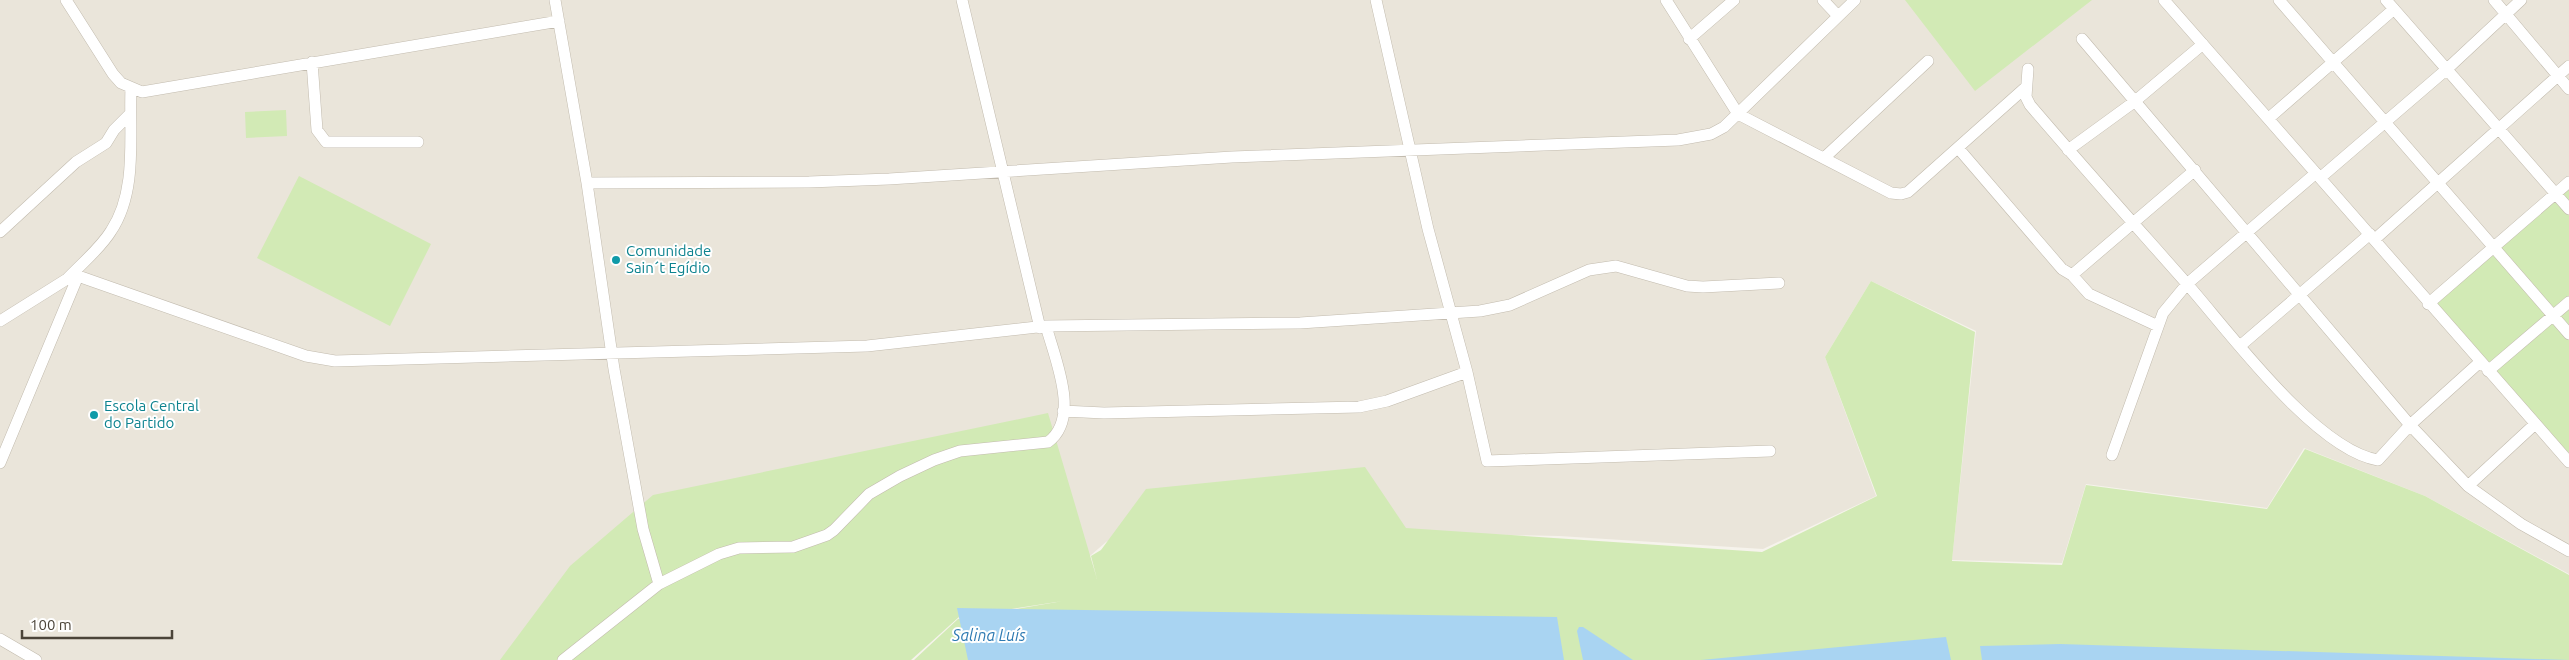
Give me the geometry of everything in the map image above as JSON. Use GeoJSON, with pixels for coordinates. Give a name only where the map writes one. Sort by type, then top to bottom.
{"type":"FeatureCollection","features":[{"type":"Feature","properties":{"kind":"street"},"geometry":{"type":"LineString","coordinates":[[66,0],[113,74],[131,88],[142,92],[559,21]]}},
{"type":"Feature","properties":{"kind":"street"},"geometry":{"type":"LineString","coordinates":[[555,0],[587,183],[611,352],[643,529],[659,584]]}},
{"type":"Feature","properties":{"kind":"street"},"geometry":{"type":"LineString","coordinates":[[563,660],[659,584],[719,554],[739,548],[793,547],[826,535],[834,530],[869,494],[900,476],[934,460],[960,452],[1048,442],[1057,436],[1063,426],[1064,397],[1060,373],[1043,327],[1002,170],[962,0]]}},
{"type":"Feature","properties":{"kind":"street"},"geometry":{"type":"LineString","coordinates":[[1376,0],[1428,229],[1449,313],[1467,372],[1487,460],[1770,450]]}},
{"type":"Feature","properties":{"kind":"street"},"geometry":{"type":"LineString","coordinates":[[1666,0],[1738,114],[1875,186],[1892,193],[1901,194],[1908,192],[2026,87]]}},
{"type":"Feature","properties":{"kind":"street"},"geometry":{"type":"LineString","coordinates":[[1689,39],[1734,0]]}},
{"type":"Feature","properties":{"kind":"street"},"geometry":{"type":"LineString","coordinates":[[1823,0],[1838,16]]}},
{"type":"Feature","properties":{"kind":"street"},"geometry":{"type":"LineString","coordinates":[[587,183],[809,182],[1411,149],[1678,140],[1711,134],[1724,127],[1855,0]]}},
{"type":"Feature","properties":{"kind":"street"},"geometry":{"type":"LineString","coordinates":[[2164,0],[2372,236],[2428,304],[2534,425],[2569,462]]}},
{"type":"Feature","properties":{"kind":"street"},"geometry":{"type":"LineString","coordinates":[[2279,0],[2569,334]]}},
{"type":"Feature","properties":{"kind":"street"},"geometry":{"type":"LineString","coordinates":[[2494,0],[2569,89]]}},
{"type":"Feature","properties":{"kind":"street"},"geometry":{"type":"LineString","coordinates":[[2112,455],[2163,313],[2187,284],[2246,232],[2384,123],[2447,69],[2521,0]]}},
{"type":"Feature","properties":{"kind":"street"},"geometry":{"type":"LineString","coordinates":[[2269,118],[2332,62],[2389,3],[2569,209]]}},
{"type":"Feature","properties":{"kind":"street"},"geometry":{"type":"LineString","coordinates":[[2082,39],[2410,425],[2468,486],[2521,524],[2569,551]]}},
{"type":"Feature","properties":{"kind":"street"},"geometry":{"type":"LineString","coordinates":[[2068,150],[2134,102],[2203,44]]}},
{"type":"Feature","properties":{"kind":"street"},"geometry":{"type":"LineString","coordinates":[[1824,158],[1928,61]]}},
{"type":"Feature","properties":{"kind":"street"},"geometry":{"type":"LineString","coordinates":[[312,62],[317,130],[326,142],[418,142]]}},
{"type":"Feature","properties":{"kind":"street"},"geometry":{"type":"LineString","coordinates":[[2240,346],[2299,294],[2438,184],[2569,66]]}},
{"type":"Feature","properties":{"kind":"street"},"geometry":{"type":"LineString","coordinates":[[2028,69],[2026,97],[2030,105],[2132,225],[2300,412],[2326,434],[2364,458],[2378,460],[2382,457],[2410,425],[2484,367],[2554,316],[2569,302]]}},
{"type":"Feature","properties":{"kind":"street"},"geometry":{"type":"LineString","coordinates":[[0,463],[73,278],[111,232],[118,218],[131,160],[131,88]]}},
{"type":"Feature","properties":{"kind":"street"},"geometry":{"type":"LineString","coordinates":[[0,232],[76,162],[106,143],[114,130],[130,116]]}},
{"type":"Feature","properties":{"kind":"street"},"geometry":{"type":"LineString","coordinates":[[1958,148],[2062,269],[2072,275],[2089,294],[2158,326]]}},
{"type":"Feature","properties":{"kind":"street"},"geometry":{"type":"LineString","coordinates":[[2072,275],[2195,170]]}},
{"type":"Feature","properties":{"kind":"street"},"geometry":{"type":"LineString","coordinates":[[2428,304],[2494,249],[2569,182]]}},
{"type":"Feature","properties":{"kind":"street"},"geometry":{"type":"LineString","coordinates":[[0,321],[73,278],[319,360],[335,362],[611,352],[867,346],[1043,327],[1300,323],[1480,311],[1510,305],[1582,272],[1616,266],[1687,286],[1703,287],[1779,283]]}},
{"type":"Feature","properties":{"kind":"street"},"geometry":{"type":"LineString","coordinates":[[1063,411],[1104,413],[1359,406],[1386,401],[1467,372]]}},
{"type":"Feature","properties":{"kind":"street"},"geometry":{"type":"LineString","coordinates":[[2468,486],[2534,425]]}},
{"type":"Feature","properties":{"kind":"street"},"geometry":{"type":"LineString","coordinates":[[0,639],[36,660]]}},
{"type":"Feature","properties":{"kind":"shaded area"},"geometry":{"type":"Polygon","coordinates":[[[0,0],[2569,0],[2569,574],[2425,496],[2304,448],[2267,508],[2086,484],[2062,563],[1952,560],[1976,331],[1871,281],[1825,357],[1876,496],[1763,549],[1559,536],[1408,533],[1159,512],[1106,542],[1067,576],[978,598],[894,660],[0,660],[0,0]]]}},
{"type":"Feature","properties":{"kind":"green space"},"geometry":{"type":"Polygon","coordinates":[[[1905,0],[2092,0],[1975,91],[1905,0]]]}},
{"type":"Feature","properties":{"kind":"green space"},"geometry":{"type":"Polygon","coordinates":[[[286,110],[287,136],[246,138],[245,112],[286,110]]]}},
{"type":"Feature","properties":{"kind":"green space"},"geometry":{"type":"Polygon","coordinates":[[[299,176],[431,244],[390,326],[257,258],[299,176]]]}},
{"type":"Feature","properties":{"kind":"green space"},"geometry":{"type":"Polygon","coordinates":[[[2569,181],[2569,453],[2432,305],[2569,181]]]}},
{"type":"Feature","properties":{"kind":"green space"},"geometry":{"type":"Polygon","coordinates":[[[1871,281],[1975,332],[1952,561],[2062,565],[2086,485],[2267,509],[2305,449],[2425,496],[2569,575],[2569,660],[914,660],[958,619],[1063,601],[959,617],[911,660],[500,660],[570,566],[653,495],[1048,413],[1097,579],[1091,556],[1101,550],[1146,489],[1365,467],[1406,528],[1762,552],[1877,496],[1825,357],[1871,281]]]}},
{"type":"Feature","properties":{"kind":"water","name":"Salina Luís"},"geometry":{"type":"Polygon","coordinates":[[[957,608],[1557,617],[1564,660],[968,660],[957,608]]]}},
{"type":"Feature","properties":{"kind":"water"},"geometry":{"type":"Polygon","coordinates":[[[1579,627],[1583,627],[1633,660],[1583,660],[1577,631],[1579,627]]]}},
{"type":"Feature","properties":{"kind":"water"},"geometry":{"type":"Polygon","coordinates":[[[1946,637],[1951,660],[1701,660],[1946,637]]]}},
{"type":"Feature","properties":{"kind":"water"},"geometry":{"type":"Polygon","coordinates":[[[2060,644],[2569,660],[1982,660],[1980,646],[2060,644]]]}},
{"type":"Feature","properties":{"kind":"place","name":"Comunidade Sain´t Egídio"},"geometry":{"type":"Point","coordinates":[616,260]}},
{"type":"Feature","properties":{"kind":"place","name":"Escola Central do Partido"},"geometry":{"type":"Point","coordinates":[94,415]}}]}
